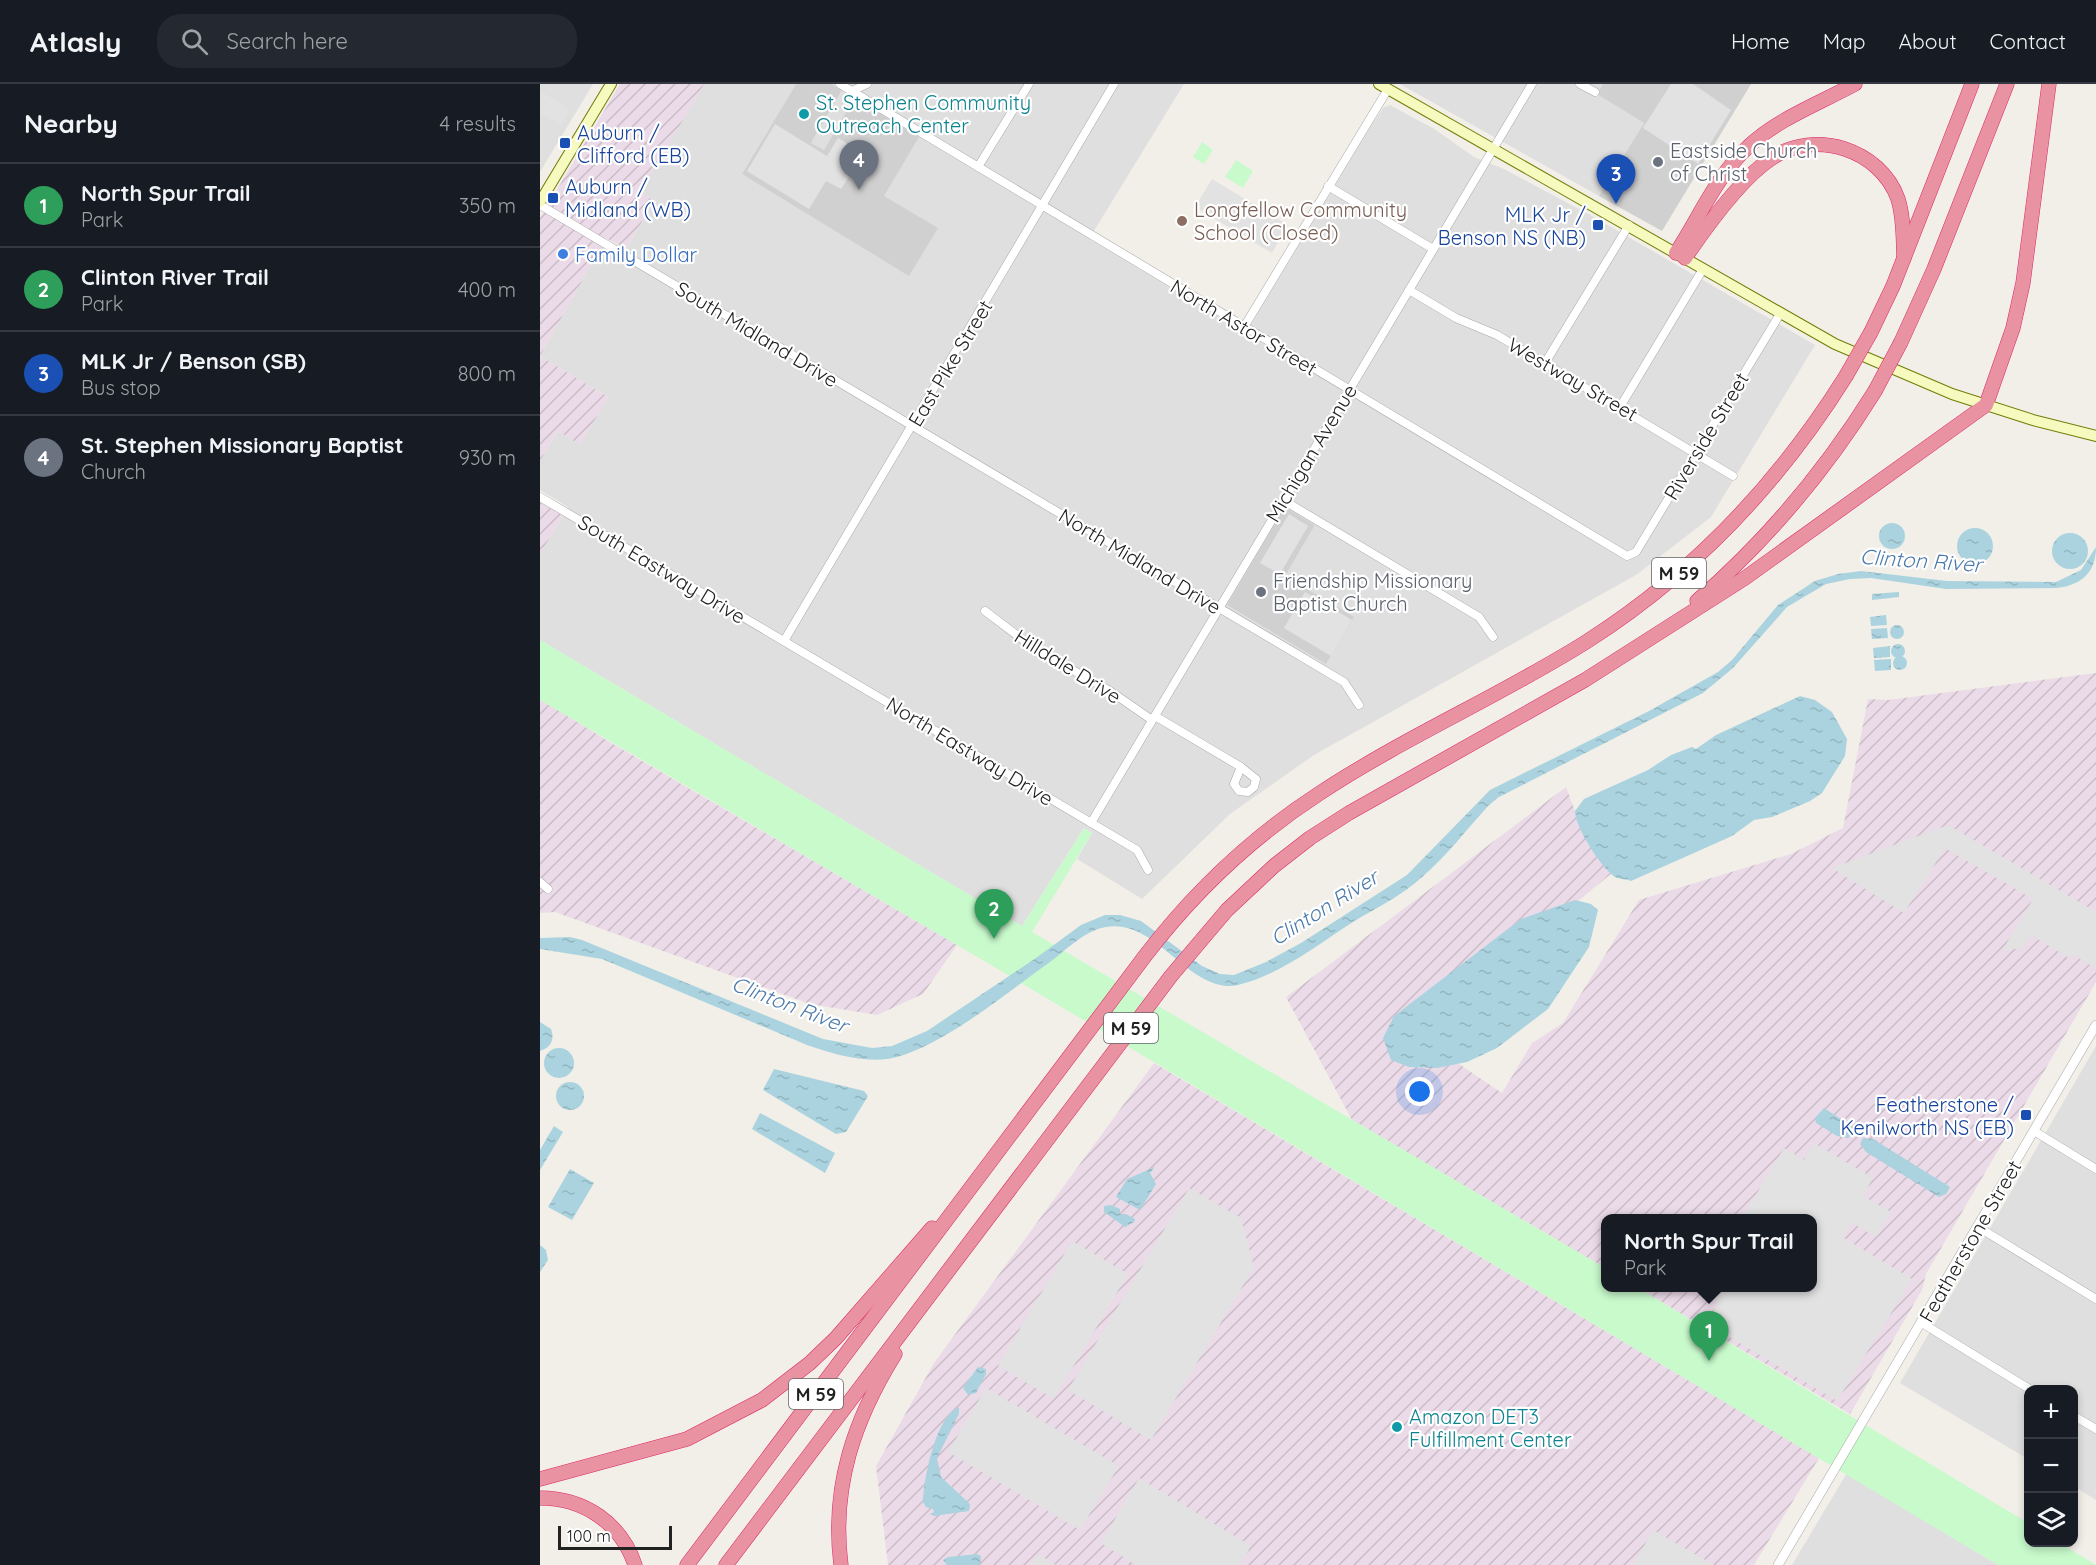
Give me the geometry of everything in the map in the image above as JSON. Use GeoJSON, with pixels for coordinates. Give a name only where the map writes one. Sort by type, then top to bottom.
{"type":"FeatureCollection","features":[{"type":"Feature","properties":{"kind":"highway"},"geometry":{"type":"LineString","coordinates":[[1680,255],[1729,168],[1750,144],[1769,130],[1855,84]]}},
{"type":"Feature","properties":{"kind":"highway","name":"M 59"},"geometry":{"type":"LineString","coordinates":[[687,1565],[1172,922],[1246,847],[1302,805],[1356,771],[1567,654],[1663,586],[1718,538],[1764,489],[1806,437],[1846,376],[1871,332],[1904,258],[1972,84]]}},
{"type":"Feature","properties":{"kind":"highway","name":"M 59"},"geometry":{"type":"LineString","coordinates":[[726,1565],[1171,976],[1198,942],[1259,880],[1320,832],[1397,785],[1576,685],[1655,634],[1720,580],[1778,522],[1833,454],[1875,391],[1901,342],[1934,269],[2007,84]]}},
{"type":"Feature","properties":{"kind":"highway"},"geometry":{"type":"LineString","coordinates":[[1655,634],[1745,578],[1986,405],[2013,328],[2023,283],[2049,84]]}},
{"type":"Feature","properties":{"kind":"highway"},"geometry":{"type":"LineString","coordinates":[[1680,255],[1761,166],[1787,150],[1816,144],[1839,147],[1859,155],[1883,175],[1893,189],[1900,209],[1904,258]]}},
{"type":"Feature","properties":{"kind":"highway"},"geometry":{"type":"LineString","coordinates":[[540,1479],[687,1439],[762,1400],[795,1376],[836,1338],[929,1228],[945,1222]]}},
{"type":"Feature","properties":{"kind":"highway"},"geometry":{"type":"LineString","coordinates":[[841,1565],[838,1529],[840,1492],[856,1428],[877,1383],[945,1275]]}},
{"type":"Feature","properties":{"kind":"highway"},"geometry":{"type":"LineString","coordinates":[[540,1498],[559,1498],[581,1505],[597,1514],[621,1536],[635,1565]]}},
{"type":"Feature","properties":{"kind":"main road"},"geometry":{"type":"LineString","coordinates":[[540,203],[611,84]]}},
{"type":"Feature","properties":{"kind":"main road"},"geometry":{"type":"LineString","coordinates":[[1383,87],[1629,225],[1780,314],[1866,359],[1986,405],[2096,436]]}},
{"type":"Feature","properties":{"kind":"street","name":"North Astor Street"},"geometry":{"type":"LineString","coordinates":[[840,84],[853,88],[978,167],[1624,555],[1630,556]]}},
{"type":"Feature","properties":{"kind":"street"},"geometry":{"type":"LineString","coordinates":[[853,88],[867,84]]}},
{"type":"Feature","properties":{"kind":"street"},"geometry":{"type":"LineString","coordinates":[[978,167],[1029,84]]}},
{"type":"Feature","properties":{"kind":"street","name":"East Pike Street"},"geometry":{"type":"LineString","coordinates":[[784,641],[1044,206],[1114,84]]}},
{"type":"Feature","properties":{"kind":"street","name":"Michigan Avenue"},"geometry":{"type":"LineString","coordinates":[[1091,823],[1532,84]]}},
{"type":"Feature","properties":{"kind":"street"},"geometry":{"type":"LineString","coordinates":[[1580,84],[1594,92]]}},
{"type":"Feature","properties":{"kind":"street"},"geometry":{"type":"LineString","coordinates":[[1244,327],[1328,186],[1383,87]]}},
{"type":"Feature","properties":{"kind":"street"},"geometry":{"type":"LineString","coordinates":[[1328,186],[1433,249]]}},
{"type":"Feature","properties":{"kind":"street","name":"South Midland Drive"},"geometry":{"type":"LineString","coordinates":[[540,203],[912,426]]}},
{"type":"Feature","properties":{"kind":"street"},"geometry":{"type":"LineString","coordinates":[[1545,363],[1629,225]]}},
{"type":"Feature","properties":{"kind":"street"},"geometry":{"type":"LineString","coordinates":[[1620,407],[1703,269]]}},
{"type":"Feature","properties":{"kind":"street","name":"Westway Street"},"geometry":{"type":"LineString","coordinates":[[1409,290],[1456,318],[1493,332],[1733,476]]}},
{"type":"Feature","properties":{"kind":"street","name":"Riverside Street"},"geometry":{"type":"LineString","coordinates":[[1630,556],[1636,552],[1780,314]]}},
{"type":"Feature","properties":{"kind":"street","name":"North Midland Drive"},"geometry":{"type":"LineString","coordinates":[[912,426],[1344,682],[1359,705]]}},
{"type":"Feature","properties":{"kind":"street","name":"South Eastway Drive"},"geometry":{"type":"LineString","coordinates":[[540,497],[784,641]]}},
{"type":"Feature","properties":{"kind":"street"},"geometry":{"type":"LineString","coordinates":[[1283,500],[1479,617],[1493,637]]}},
{"type":"Feature","properties":{"kind":"street","name":"Hilldale Drive"},"geometry":{"type":"LineString","coordinates":[[985,611],[1035,650],[1241,767]]}},
{"type":"Feature","properties":{"kind":"street","name":"North Eastway Drive"},"geometry":{"type":"LineString","coordinates":[[784,641],[1137,850],[1148,870]]}},
{"type":"Feature","properties":{"kind":"street"},"geometry":{"type":"LineString","coordinates":[[540,882],[548,890]]}},
{"type":"Feature","properties":{"kind":"street","name":"Featherstone Street"},"geometry":{"type":"LineString","coordinates":[[1778,1565],[1843,1458],[2096,1024]]}},
{"type":"Feature","properties":{"kind":"street"},"geometry":{"type":"LineString","coordinates":[[2034,1131],[2096,1169]]}},
{"type":"Feature","properties":{"kind":"street"},"geometry":{"type":"LineString","coordinates":[[1978,1227],[2096,1299]]}},
{"type":"Feature","properties":{"kind":"street"},"geometry":{"type":"LineString","coordinates":[[1922,1323],[2024,1385]]}},
{"type":"Feature","properties":{"kind":"street"},"geometry":{"type":"LineString","coordinates":[[2078,1419],[2096,1429]]}},
{"type":"Feature","properties":{"kind":"shaded area"},"geometry":{"type":"Polygon","coordinates":[[[540,84],[593,84],[540,172],[540,84]]]}},
{"type":"Feature","properties":{"kind":"shaded area"},"geometry":{"type":"Polygon","coordinates":[[[620,84],[704,84],[641,192],[654,201],[626,249],[606,238],[540,356],[540,218],[620,84]]]}},
{"type":"Feature","properties":{"kind":"shaded area"},"geometry":{"type":"Polygon","coordinates":[[[704,84],[796,84],[742,174],[884,196],[811,143],[842,90],[832,84],[1184,84],[1089,239],[1246,333],[1371,126],[1383,108],[1390,105],[1436,130],[1474,157],[1504,169],[1592,216],[1815,345],[1711,517],[1636,575],[1314,755],[1230,814],[1142,899],[1077,859],[1092,833],[1084,828],[1022,926],[540,640],[540,554],[568,507],[540,490],[540,461],[558,431],[580,444],[608,397],[540,356],[601,246],[621,258],[654,201],[640,192],[704,84]],[[1285,507],[1284,576],[1315,525],[1285,507]]]}},
{"type":"Feature","properties":{"kind":"shaded area"},"geometry":{"type":"Polygon","coordinates":[[[796,84],[832,84],[842,90],[811,143],[824,150],[855,97],[919,137],[884,196],[938,228],[909,276],[742,174],[796,84]]]}},
{"type":"Feature","properties":{"kind":"shaded area"},"geometry":{"type":"Polygon","coordinates":[[[1400,84],[1603,84],[1598,94],[1644,123],[1599,196],[1400,84]]]}},
{"type":"Feature","properties":{"kind":"shaded area"},"geometry":{"type":"Polygon","coordinates":[[[1603,84],[1751,84],[1662,231],[1599,196],[1644,123],[1597,94],[1603,84]]]}},
{"type":"Feature","properties":{"kind":"shaded area"},"geometry":{"type":"Polygon","coordinates":[[[1671,84],[1693,84],[1731,110],[1698,164],[1643,128],[1671,84]]]}},
{"type":"Feature","properties":{"kind":"shaded area"},"geometry":{"type":"Polygon","coordinates":[[[540,91],[570,109],[561,125],[540,113],[540,91]]]}},
{"type":"Feature","properties":{"kind":"shaded area"},"geometry":{"type":"Polygon","coordinates":[[[775,124],[827,156],[838,138],[859,151],[847,171],[851,174],[841,189],[826,181],[809,209],[747,171],[775,124]]]}},
{"type":"Feature","properties":{"kind":"shaded area"},"geometry":{"type":"Polygon","coordinates":[[[1212,179],[1288,225],[1272,253],[1195,207],[1212,179]]]}},
{"type":"Feature","properties":{"kind":"shaded area"},"geometry":{"type":"Polygon","coordinates":[[[540,356],[608,397],[580,445],[558,431],[540,461],[540,356]]]}},
{"type":"Feature","properties":{"kind":"shaded area"},"geometry":{"type":"Polygon","coordinates":[[[540,502],[563,516],[540,554],[540,502]]]}},
{"type":"Feature","properties":{"kind":"shaded area"},"geometry":{"type":"Polygon","coordinates":[[[1285,507],[1315,525],[1285,576],[1354,617],[1326,664],[1227,605],[1285,507]]]}},
{"type":"Feature","properties":{"kind":"shaded area"},"geometry":{"type":"Polygon","coordinates":[[[1289,514],[1308,526],[1280,574],[1260,563],[1289,514]]]}},
{"type":"Feature","properties":{"kind":"shaded area"},"geometry":{"type":"Polygon","coordinates":[[[1305,592],[1352,620],[1331,656],[1284,628],[1305,592]]]}},
{"type":"Feature","properties":{"kind":"shaded area"},"geometry":{"type":"Polygon","coordinates":[[[2096,673],[2096,982],[1926,1274],[1922,1290],[1850,1414],[1645,1292],[1817,1292],[1817,1214],[1601,1214],[1601,1266],[1352,1120],[1286,997],[1566,787],[1575,811],[1612,873],[1416,1035],[1502,1093],[1532,1043],[1563,1023],[1639,900],[1791,854],[1843,828],[1868,699],[1888,700],[2096,673]]]}},
{"type":"Feature","properties":{"kind":"shaded area"},"geometry":{"type":"Polygon","coordinates":[[[540,699],[957,945],[923,994],[877,1015],[810,1004],[555,912],[540,913],[540,699]]]}},
{"type":"Feature","properties":{"kind":"shaded area"},"geometry":{"type":"Polygon","coordinates":[[[1948,825],[2096,912],[2096,969],[2072,954],[2069,958],[2031,935],[2022,948],[2002,951],[2033,899],[1945,848],[1904,913],[1832,868],[1948,825]]]}},
{"type":"Feature","properties":{"kind":"shaded area"},"geometry":{"type":"Polygon","coordinates":[[[2096,1046],[2096,1500],[2078,1489],[2078,1385],[2024,1385],[2024,1457],[1900,1383],[2096,1046]]]}},
{"type":"Feature","properties":{"kind":"shaded area"},"geometry":{"type":"Polygon","coordinates":[[[1154,1063],[1819,1458],[1754,1565],[888,1565],[876,1466],[934,1363],[1154,1063]]]}},
{"type":"Feature","properties":{"kind":"shaded area"},"geometry":{"type":"Polygon","coordinates":[[[1814,1143],[1873,1178],[1863,1196],[1891,1212],[1876,1237],[1851,1222],[1842,1237],[1912,1279],[1837,1401],[1706,1323],[1718,1302],[1702,1292],[1817,1292],[1817,1214],[1744,1214],[1784,1148],[1804,1160],[1814,1143]]]}},
{"type":"Feature","properties":{"kind":"shaded area"},"geometry":{"type":"Polygon","coordinates":[[[1189,1188],[1241,1218],[1254,1267],[1151,1440],[1068,1390],[1189,1188]]]}},
{"type":"Feature","properties":{"kind":"shaded area"},"geometry":{"type":"Polygon","coordinates":[[[1072,1241],[1128,1274],[1054,1399],[998,1366],[1072,1241]]]}},
{"type":"Feature","properties":{"kind":"shaded area"},"geometry":{"type":"Polygon","coordinates":[[[986,1388],[1119,1466],[1080,1530],[948,1452],[986,1388]]]}},
{"type":"Feature","properties":{"kind":"shaded area"},"geometry":{"type":"Polygon","coordinates":[[[1847,1473],[1998,1565],[1792,1565],[1847,1473]]]}},
{"type":"Feature","properties":{"kind":"shaded area"},"geometry":{"type":"Polygon","coordinates":[[[1139,1478],[1251,1546],[1240,1565],[1136,1565],[1101,1543],[1139,1478]]]}},
{"type":"Feature","properties":{"kind":"shaded area"},"geometry":{"type":"Polygon","coordinates":[[[1653,1530],[1714,1565],[1633,1565],[1653,1530]]]}},
{"type":"Feature","properties":{"kind":"shaded area"},"geometry":{"type":"Polygon","coordinates":[[[1038,1554],[1056,1565],[1031,1565],[1038,1554]]]}},
{"type":"Feature","properties":{"kind":"green space"},"geometry":{"type":"Polygon","coordinates":[[[1202,142],[1213,150],[1204,164],[1193,157],[1202,142]]]}},
{"type":"Feature","properties":{"kind":"green space"},"geometry":{"type":"Polygon","coordinates":[[[1236,160],[1253,171],[1243,188],[1225,177],[1236,160]]]}},
{"type":"Feature","properties":{"kind":"green space"},"geometry":{"type":"Polygon","coordinates":[[[540,640],[1022,926],[1084,828],[1092,833],[1032,932],[1601,1266],[1601,1292],[1645,1292],[2024,1521],[2024,1547],[2067,1547],[2096,1565],[1998,1565],[991,965],[540,700],[540,640]]]}},
{"type":"Feature","properties":{"kind":"water"},"geometry":{"type":"Polygon","coordinates":[[[1892,523],[1901,527],[1905,536],[1901,545],[1892,549],[1883,545],[1879,536],[1883,527],[1892,523]]]}},
{"type":"Feature","properties":{"kind":"water"},"geometry":{"type":"Polygon","coordinates":[[[1975,528],[1988,533],[1993,546],[1988,559],[1975,564],[1962,559],[1957,546],[1962,533],[1975,528]]]}},
{"type":"Feature","properties":{"kind":"water"},"geometry":{"type":"Polygon","coordinates":[[[2070,533],[2083,538],[2088,551],[2083,564],[2070,569],[2057,564],[2052,551],[2057,538],[2070,533]]]}},
{"type":"Feature","properties":{"kind":"water"},"geometry":{"type":"Polygon","coordinates":[[[2096,547],[2093,564],[2086,576],[2074,584],[2057,588],[1946,589],[1871,578],[1826,584],[1787,607],[1733,668],[1703,693],[1499,797],[1489,805],[1439,861],[1405,890],[1283,967],[1238,985],[1216,984],[1201,977],[1146,936],[1131,929],[1115,926],[1098,929],[1079,939],[993,1004],[949,1033],[906,1054],[877,1060],[837,1054],[807,1045],[602,959],[540,949],[540,938],[570,937],[582,940],[823,1039],[872,1048],[892,1046],[927,1031],[1081,925],[1105,915],[1120,915],[1141,921],[1202,966],[1220,974],[1234,975],[1266,962],[1301,943],[1407,875],[1490,790],[1649,711],[1718,672],[1732,660],[1778,605],[1815,581],[1838,574],[1861,571],[1947,581],[2056,582],[2081,570],[2096,547]]]}},
{"type":"Feature","properties":{"kind":"water"},"geometry":{"type":"Polygon","coordinates":[[[1899,592],[1899,597],[1872,600],[1872,594],[1899,592]]]}},
{"type":"Feature","properties":{"kind":"water"},"geometry":{"type":"Polygon","coordinates":[[[1886,615],[1887,625],[1871,626],[1870,617],[1886,615]]]}},
{"type":"Feature","properties":{"kind":"water"},"geometry":{"type":"Polygon","coordinates":[[[1897,625],[1902,627],[1904,632],[1902,637],[1897,639],[1892,637],[1890,632],[1892,627],[1897,625]]]}},
{"type":"Feature","properties":{"kind":"water"},"geometry":{"type":"Polygon","coordinates":[[[1887,628],[1888,638],[1872,639],[1871,629],[1887,628]]]}},
{"type":"Feature","properties":{"kind":"water"},"geometry":{"type":"Polygon","coordinates":[[[1898,644],[1903,646],[1905,651],[1903,656],[1898,658],[1893,656],[1891,651],[1893,646],[1898,644]]]}},
{"type":"Feature","properties":{"kind":"water"},"geometry":{"type":"Polygon","coordinates":[[[1890,646],[1890,657],[1874,658],[1873,648],[1890,646]]]}},
{"type":"Feature","properties":{"kind":"water"},"geometry":{"type":"Polygon","coordinates":[[[1900,656],[1905,658],[1907,663],[1905,668],[1900,670],[1895,668],[1893,663],[1895,658],[1900,656]]]}},
{"type":"Feature","properties":{"kind":"water"},"geometry":{"type":"Polygon","coordinates":[[[1891,659],[1891,670],[1875,671],[1874,660],[1891,659]]]}},
{"type":"Feature","properties":{"kind":"water"},"geometry":{"type":"Polygon","coordinates":[[[1800,696],[1815,700],[1832,712],[1847,739],[1845,756],[1822,793],[1810,801],[1772,817],[1754,820],[1732,836],[1631,881],[1617,878],[1604,867],[1584,837],[1576,818],[1575,811],[1584,799],[1648,770],[1671,755],[1692,747],[1696,749],[1716,735],[1800,696]]]}},
{"type":"Feature","properties":{"kind":"water"},"geometry":{"type":"Polygon","coordinates":[[[1575,900],[1591,904],[1598,910],[1589,947],[1548,1009],[1497,1048],[1467,1062],[1437,1068],[1409,1067],[1391,1060],[1383,1038],[1394,1016],[1521,919],[1575,900]]]}},
{"type":"Feature","properties":{"kind":"water"},"geometry":{"type":"Polygon","coordinates":[[[540,1022],[551,1029],[553,1036],[551,1043],[540,1051],[540,1022]]]}},
{"type":"Feature","properties":{"kind":"water"},"geometry":{"type":"Polygon","coordinates":[[[559,1048],[570,1052],[574,1063],[570,1074],[559,1078],[548,1074],[544,1063],[548,1052],[559,1048]]]}},
{"type":"Feature","properties":{"kind":"water"},"geometry":{"type":"Polygon","coordinates":[[[774,1069],[864,1091],[868,1096],[846,1132],[836,1134],[763,1090],[774,1069]]]}},
{"type":"Feature","properties":{"kind":"water"},"geometry":{"type":"Polygon","coordinates":[[[570,1082],[580,1086],[584,1096],[580,1106],[570,1110],[560,1106],[556,1096],[560,1086],[570,1082]]]}},
{"type":"Feature","properties":{"kind":"water"},"geometry":{"type":"Polygon","coordinates":[[[1824,1108],[1853,1127],[1854,1133],[1848,1138],[1837,1136],[1816,1123],[1815,1118],[1824,1108]]]}},
{"type":"Feature","properties":{"kind":"water"},"geometry":{"type":"Polygon","coordinates":[[[760,1113],[835,1153],[825,1173],[752,1129],[760,1113]]]}},
{"type":"Feature","properties":{"kind":"water"},"geometry":{"type":"Polygon","coordinates":[[[554,1126],[563,1132],[540,1170],[540,1150],[554,1126]]]}},
{"type":"Feature","properties":{"kind":"water"},"geometry":{"type":"Polygon","coordinates":[[[1863,1138],[1873,1139],[1950,1187],[1946,1194],[1939,1197],[1866,1152],[1860,1144],[1863,1138]]]}},
{"type":"Feature","properties":{"kind":"water"},"geometry":{"type":"Polygon","coordinates":[[[1155,1167],[1150,1173],[1156,1184],[1140,1210],[1116,1197],[1127,1179],[1155,1167]]]}},
{"type":"Feature","properties":{"kind":"water"},"geometry":{"type":"Polygon","coordinates":[[[570,1169],[594,1183],[572,1220],[548,1207],[570,1169]]]}},
{"type":"Feature","properties":{"kind":"water"},"geometry":{"type":"Polygon","coordinates":[[[1111,1205],[1120,1209],[1120,1214],[1126,1214],[1135,1219],[1134,1222],[1125,1227],[1104,1212],[1104,1206],[1111,1205]]]}},
{"type":"Feature","properties":{"kind":"water"},"geometry":{"type":"Polygon","coordinates":[[[540,1245],[546,1250],[548,1260],[540,1272],[540,1245]]]}},
{"type":"Feature","properties":{"kind":"water"},"geometry":{"type":"Polygon","coordinates":[[[978,1367],[986,1369],[986,1374],[976,1393],[968,1395],[963,1388],[978,1367]]]}},
{"type":"Feature","properties":{"kind":"water"},"geometry":{"type":"Polygon","coordinates":[[[959,1407],[959,1414],[937,1458],[941,1477],[970,1504],[969,1511],[934,1516],[930,1514],[934,1512],[933,1509],[926,1507],[923,1502],[932,1450],[943,1423],[959,1407]]]}},
{"type":"Feature","properties":{"kind":"water"},"geometry":{"type":"Polygon","coordinates":[[[977,1554],[981,1556],[980,1565],[947,1565],[943,1560],[948,1557],[977,1554]]]}},
{"type":"Feature","properties":{"kind":"place","name":"St. Stephen Community Outreach Center"},"geometry":{"type":"Point","coordinates":[804,114]}},
{"type":"Feature","properties":{"kind":"place","name":"Auburn / Clifford (EB)"},"geometry":{"type":"Point","coordinates":[565,143]}},
{"type":"Feature","properties":{"kind":"place","name":"Eastside Church of Christ"},"geometry":{"type":"Point","coordinates":[1658,162]}},
{"type":"Feature","properties":{"kind":"place","name":"St. Stephen Missionary Baptist"},"geometry":{"type":"Point","coordinates":[859,190]}},
{"type":"Feature","properties":{"kind":"place","name":"Auburn / Midland (WB)"},"geometry":{"type":"Point","coordinates":[553,198]}},
{"type":"Feature","properties":{"kind":"place","name":"MLK Jr / Benson (SB)"},"geometry":{"type":"Point","coordinates":[1616,204]}},
{"type":"Feature","properties":{"kind":"place","name":"Longfellow Community School (Closed)"},"geometry":{"type":"Point","coordinates":[1182,221]}},
{"type":"Feature","properties":{"kind":"place","name":"MLK Jr / Benson NS (NB)"},"geometry":{"type":"Point","coordinates":[1598,225]}},
{"type":"Feature","properties":{"kind":"place","name":"Family Dollar"},"geometry":{"type":"Point","coordinates":[563,254]}},
{"type":"Feature","properties":{"kind":"place","name":"Friendship Missionary Baptist Church"},"geometry":{"type":"Point","coordinates":[1261,592]}},
{"type":"Feature","properties":{"kind":"place","name":"Clinton River Trail"},"geometry":{"type":"Point","coordinates":[994,939]}},
{"type":"Feature","properties":{"kind":"place","name":"Featherstone / Kenilworth NS (EB)"},"geometry":{"type":"Point","coordinates":[2026,1115]}},
{"type":"Feature","properties":{"kind":"place","name":"North Spur Trail"},"geometry":{"type":"Point","coordinates":[1709,1361]}},
{"type":"Feature","properties":{"kind":"place","name":"Amazon DET3 Fulfillment Center"},"geometry":{"type":"Point","coordinates":[1397,1427]}},
{"type":"Feature","properties":{"kind":"water label","name":"Clinton River"},"geometry":{"type":"Point","coordinates":[1921,560]}},
{"type":"Feature","properties":{"kind":"water label","name":"Clinton River"},"geometry":{"type":"Point","coordinates":[1324,907]}},
{"type":"Feature","properties":{"kind":"water label","name":"Clinton River"},"geometry":{"type":"Point","coordinates":[790,1004]}}]}
